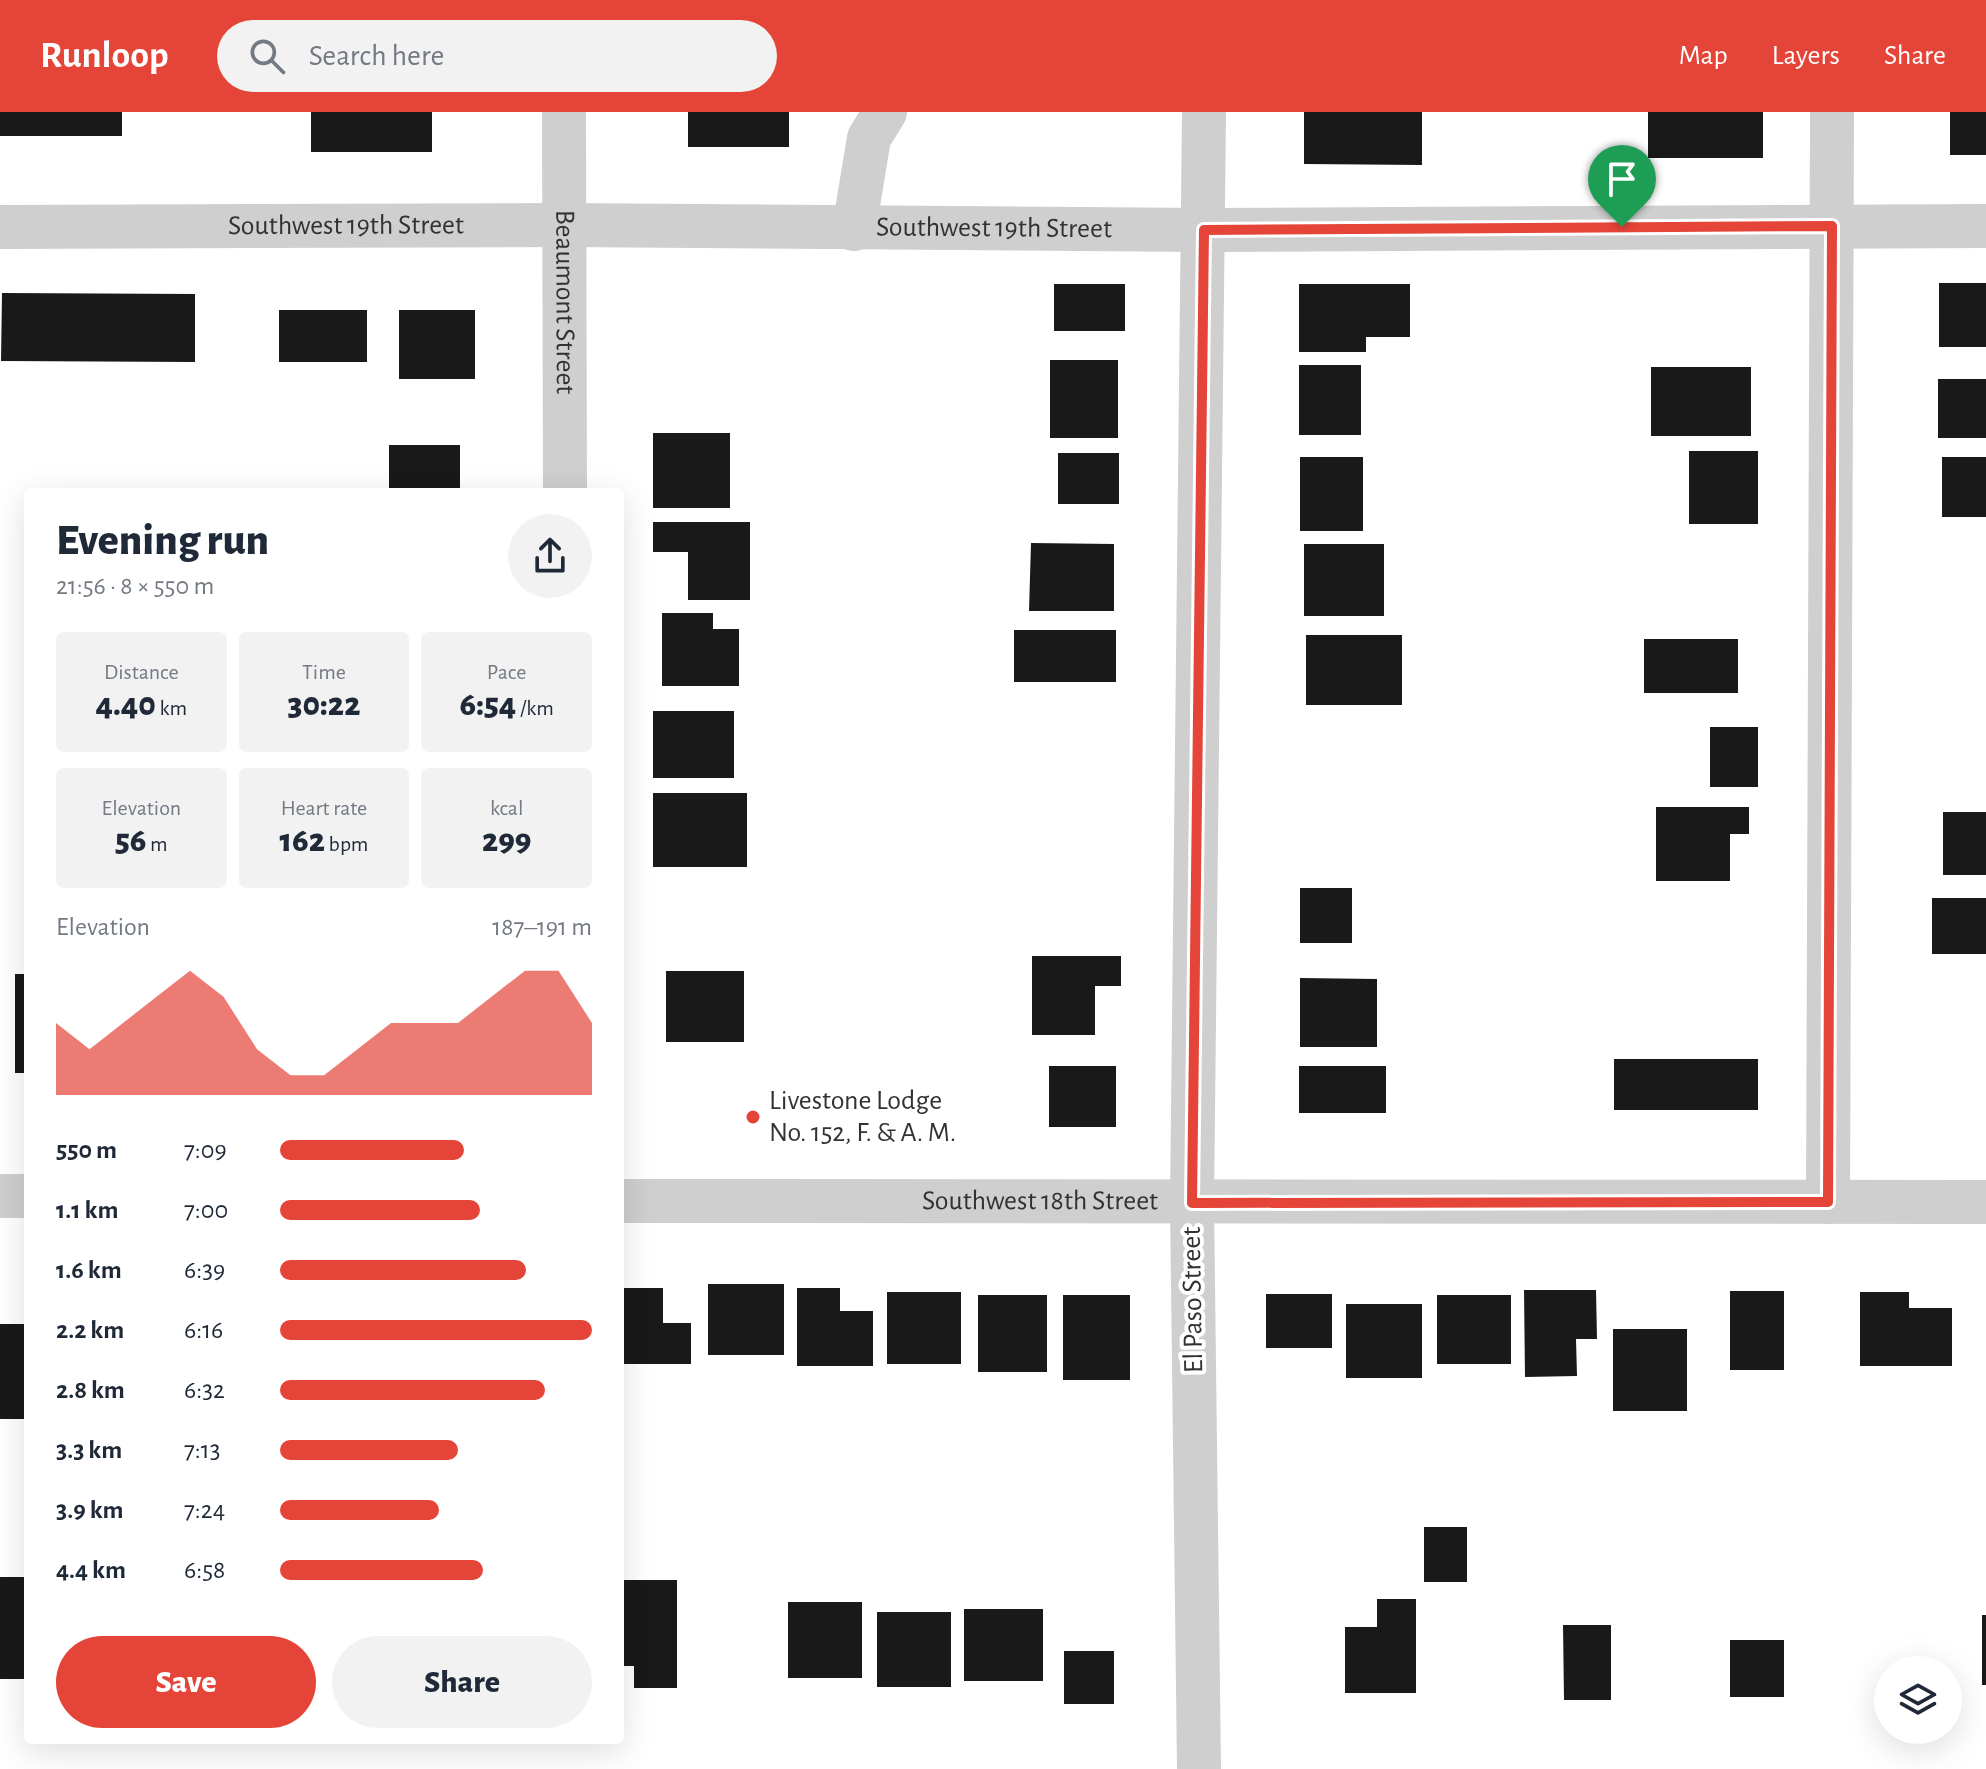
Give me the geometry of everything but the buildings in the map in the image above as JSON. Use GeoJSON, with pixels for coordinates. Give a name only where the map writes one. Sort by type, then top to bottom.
{"type":"FeatureCollection","features":[{"type":"Feature","properties":{"kind":"street","name":"Beaumont Street"},"geometry":{"type":"LineString","coordinates":[[564,112],[565,488]]}},
{"type":"Feature","properties":{"kind":"street"},"geometry":{"type":"LineString","coordinates":[[854,229],[869,138],[885,112]]}},
{"type":"Feature","properties":{"kind":"street","name":"El Paso Street"},"geometry":{"type":"LineString","coordinates":[[1199,1769],[1192,1203],[1204,112]]}},
{"type":"Feature","properties":{"kind":"street"},"geometry":{"type":"LineString","coordinates":[[1828,1202],[1832,112]]}},
{"type":"Feature","properties":{"kind":"street","name":"Southwest 19th Street"},"geometry":{"type":"LineString","coordinates":[[0,227],[564,225],[1204,230],[1986,226]]}},
{"type":"Feature","properties":{"kind":"street"},"geometry":{"type":"LineString","coordinates":[[0,1196],[24,1196]]}},
{"type":"Feature","properties":{"kind":"street","name":"Southwest 18th Street"},"geometry":{"type":"LineString","coordinates":[[624,1201],[1986,1202]]}},
{"type":"Feature","properties":{"kind":"place","name":"Livestone Lodge No. 152, F. & A. M."},"geometry":{"type":"Point","coordinates":[753,1117]}},
{"type":"Feature","properties":{"kind":"route"},"geometry":{"type":"LineString","coordinates":[[1832,226],[1828,1202],[1192,1203],[1204,230],[1622,227],[1832,226]]}}]}
